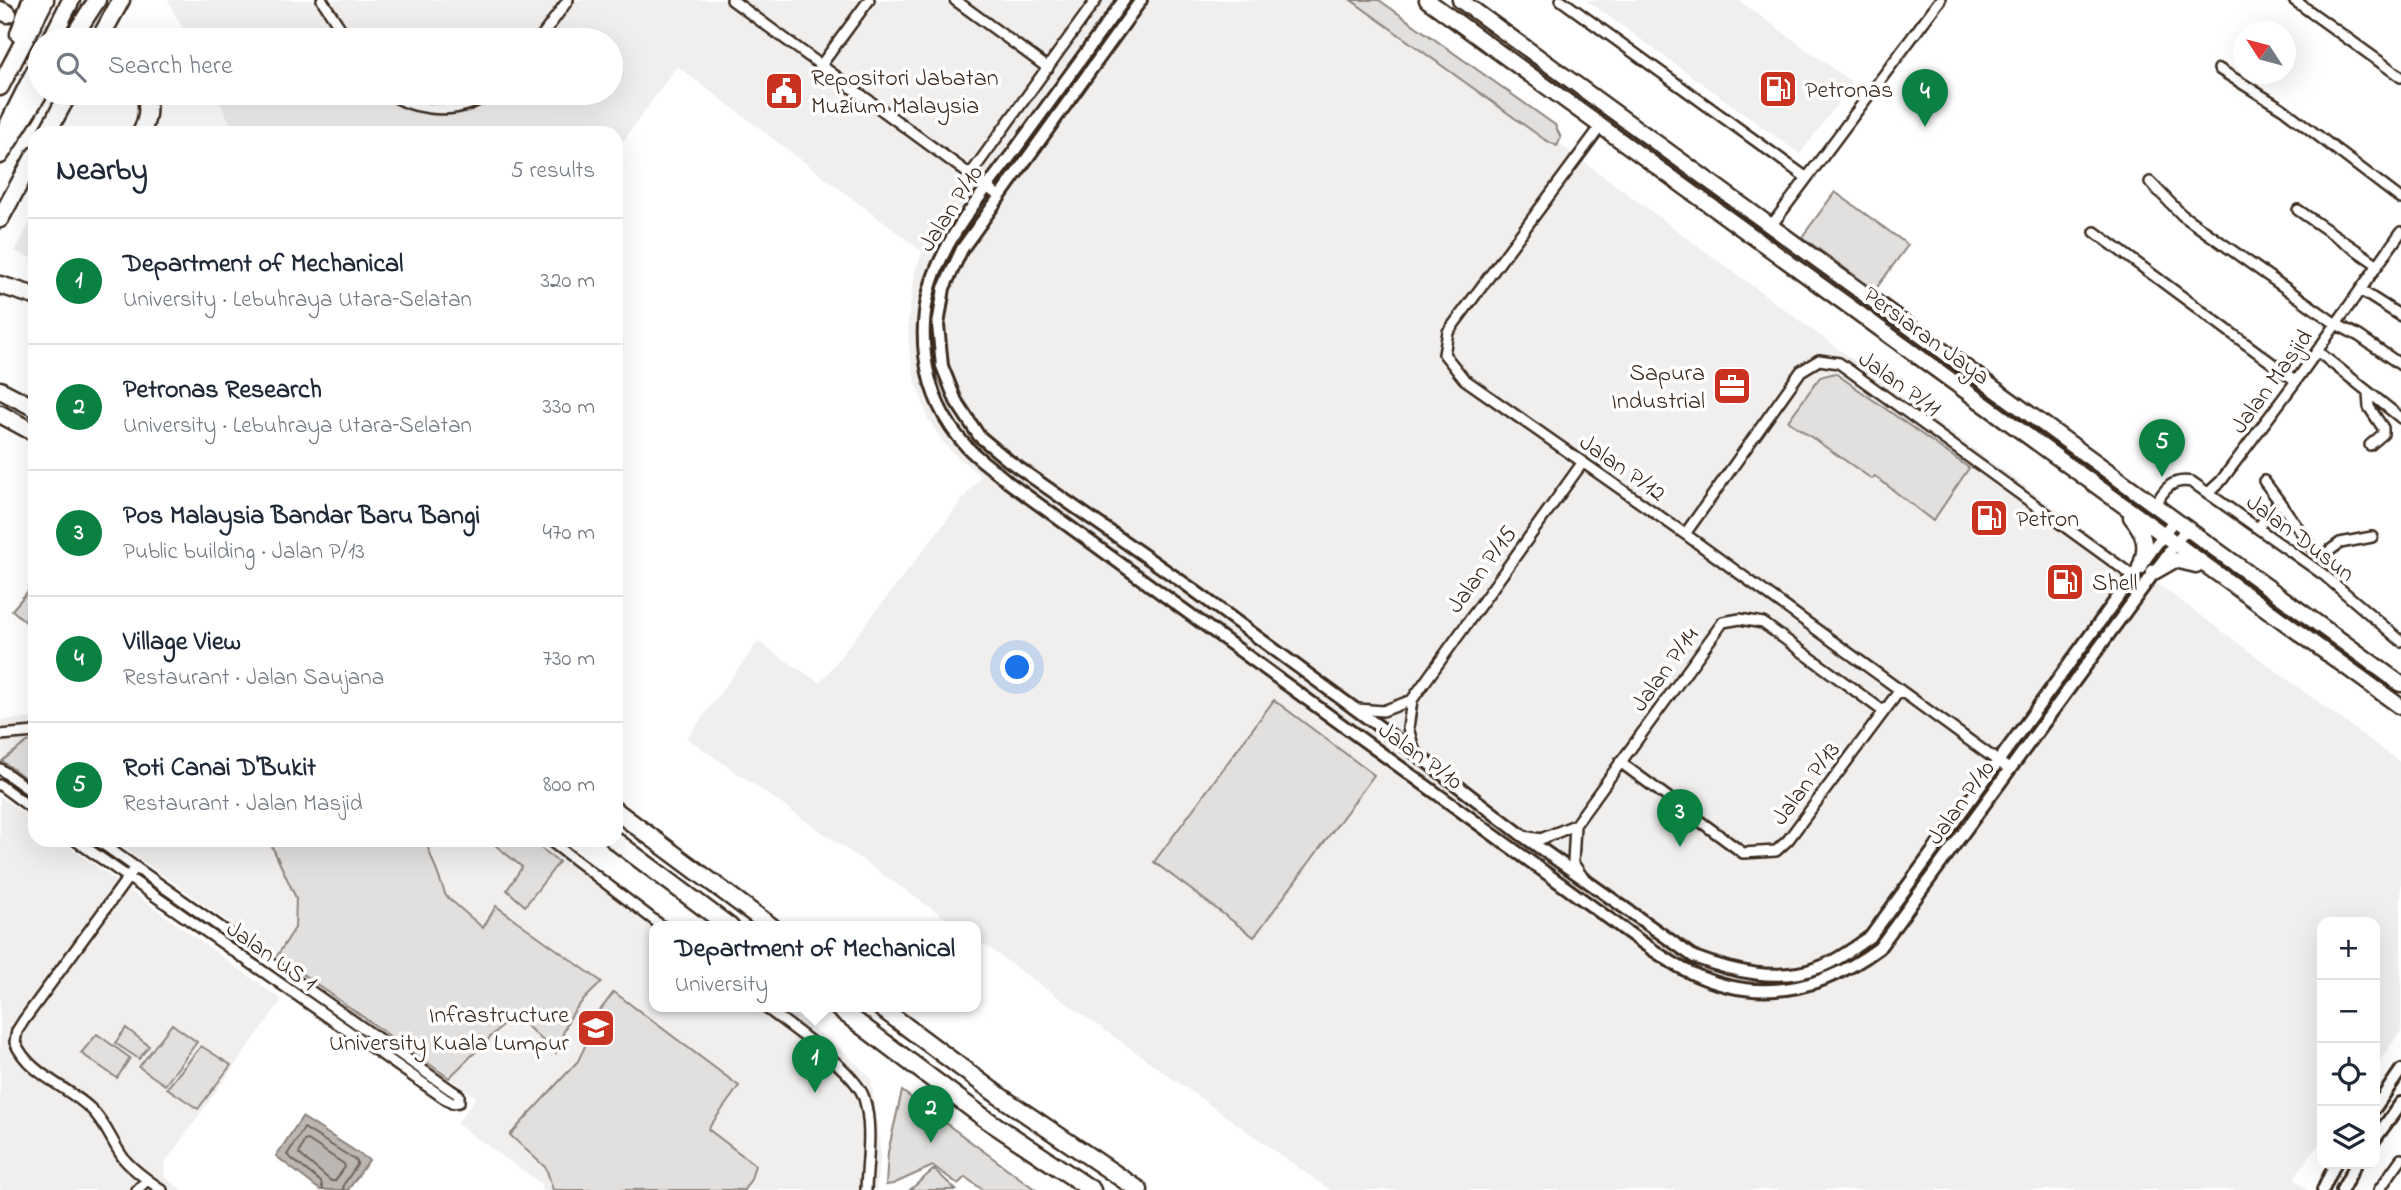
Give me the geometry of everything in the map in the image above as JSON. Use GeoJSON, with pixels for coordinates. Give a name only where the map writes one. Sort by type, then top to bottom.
{"type":"FeatureCollection","features":[{"type":"Feature","properties":{"kind":"highway"},"geometry":{"type":"LineString","coordinates":[[9,70],[31,0]]}},
{"type":"Feature","properties":{"kind":"highway"},"geometry":{"type":"LineString","coordinates":[[31,28],[45,0]]}},
{"type":"Feature","properties":{"kind":"highway"},"geometry":{"type":"LineString","coordinates":[[57,28],[71,0]]}},
{"type":"Feature","properties":{"kind":"highway"},"geometry":{"type":"LineString","coordinates":[[79,28],[97,0]]}},
{"type":"Feature","properties":{"kind":"highway"},"geometry":{"type":"LineString","coordinates":[[106,28],[121,0]]}},
{"type":"Feature","properties":{"kind":"highway"},"geometry":{"type":"LineString","coordinates":[[0,87],[28,33]]}},
{"type":"Feature","properties":{"kind":"highway"},"geometry":{"type":"LineString","coordinates":[[0,141],[28,85]]}},
{"type":"Feature","properties":{"kind":"highway"},"geometry":{"type":"LineString","coordinates":[[0,155],[31,105]]}},
{"type":"Feature","properties":{"kind":"highway"},"geometry":{"type":"LineString","coordinates":[[51,126],[62,105]]}},
{"type":"Feature","properties":{"kind":"highway"},"geometry":{"type":"LineString","coordinates":[[143,126],[146,105]]}},
{"type":"Feature","properties":{"kind":"highway"},"geometry":{"type":"LineString","coordinates":[[0,219],[28,168]]}},
{"type":"Feature","properties":{"kind":"highway"},"geometry":{"type":"LineString","coordinates":[[0,285],[28,294]]}},
{"type":"Feature","properties":{"kind":"highway"},"geometry":{"type":"LineString","coordinates":[[0,390],[28,404]]}},
{"type":"Feature","properties":{"kind":"highway"},"geometry":{"type":"LineString","coordinates":[[0,414],[28,429]]}},
{"type":"Feature","properties":{"kind":"highway"},"geometry":{"type":"LineString","coordinates":[[623,816],[764,921]]}},
{"type":"Feature","properties":{"kind":"highway"},"geometry":{"type":"LineString","coordinates":[[623,847],[722,921]]}},
{"type":"Feature","properties":{"kind":"highway"},"geometry":{"type":"LineString","coordinates":[[844,1012],[983,1116],[1092,1190]]}},
{"type":"Feature","properties":{"kind":"highway"},"geometry":{"type":"LineString","coordinates":[[887,1012],[998,1095],[1139,1190]]}},
{"type":"Feature","properties":{"kind":"main road","name":"Persiaran Jaya"},"geometry":{"type":"LineString","coordinates":[[1427,0],[2401,707]]}},
{"type":"Feature","properties":{"kind":"main road","name":"Persiaran Jaya"},"geometry":{"type":"LineString","coordinates":[[1460,0],[2401,684]]}},
{"type":"Feature","properties":{"kind":"main road"},"geometry":{"type":"LineString","coordinates":[[2121,505],[2144,537],[2146,549],[2142,572],[2175,561],[2210,570]]}},
{"type":"Feature","properties":{"kind":"street"},"geometry":{"type":"LineString","coordinates":[[322,0],[340,28]]}},
{"type":"Feature","properties":{"kind":"street"},"geometry":{"type":"LineString","coordinates":[[548,28],[568,0]]}},
{"type":"Feature","properties":{"kind":"street"},"geometry":{"type":"LineString","coordinates":[[732,0],[999,196]]}},
{"type":"Feature","properties":{"kind":"street"},"geometry":{"type":"LineString","coordinates":[[821,65],[869,0]]}},
{"type":"Feature","properties":{"kind":"street"},"geometry":{"type":"LineString","coordinates":[[955,0],[1048,68]]}},
{"type":"Feature","properties":{"kind":"street"},"geometry":{"type":"LineString","coordinates":[[970,175],[1097,0]]}},
{"type":"Feature","properties":{"kind":"street","name":"Jalan P/10"},"geometry":{"type":"LineString","coordinates":[[1124,0],[987,188],[944,252],[934,272],[925,308],[924,347],[929,382],[942,412],[967,447],[1008,482],[1687,972],[1725,987],[1755,992],[1790,989],[1824,981],[1857,965],[1879,948],[2010,770],[2142,572]]}},
{"type":"Feature","properties":{"kind":"street","name":"Jalan P/10"},"geometry":{"type":"LineString","coordinates":[[1141,0],[962,249],[944,288],[938,325],[942,366],[956,401],[979,436],[1009,461],[1188,586],[1523,836],[1694,957],[1755,974],[1789,974],[1821,966],[1871,936],[1998,761],[2142,572],[2169,540],[2186,529]]}},
{"type":"Feature","properties":{"kind":"street"},"geometry":{"type":"LineString","coordinates":[[1560,0],[1807,177]]}},
{"type":"Feature","properties":{"kind":"street"},"geometry":{"type":"LineString","coordinates":[[1771,226],[1940,0]]}},
{"type":"Feature","properties":{"kind":"street"},"geometry":{"type":"LineString","coordinates":[[2294,0],[2401,77]]}},
{"type":"Feature","properties":{"kind":"street"},"geometry":{"type":"LineString","coordinates":[[2219,69],[2283,109],[2401,199]]}},
{"type":"Feature","properties":{"kind":"street"},"geometry":{"type":"LineString","coordinates":[[417,105],[445,108],[464,105]]}},
{"type":"Feature","properties":{"kind":"street","name":"Jalan P/12"},"geometry":{"type":"LineString","coordinates":[[1601,125],[1448,332],[1444,355],[1464,379],[1685,534],[2010,770]]}},
{"type":"Feature","properties":{"kind":"street"},"geometry":{"type":"LineString","coordinates":[[2150,183],[2182,215],[2336,324],[2359,336],[2401,365]]}},
{"type":"Feature","properties":{"kind":"street"},"geometry":{"type":"LineString","coordinates":[[2298,210],[2378,265]]}},
{"type":"Feature","properties":{"kind":"street"},"geometry":{"type":"LineString","coordinates":[[2095,232],[2296,381]]}},
{"type":"Feature","properties":{"kind":"street","name":"Jalan Masjid"},"geometry":{"type":"LineString","coordinates":[[2208,493],[2221,481],[2296,381],[2401,232]]}},
{"type":"Feature","properties":{"kind":"street"},"geometry":{"type":"LineString","coordinates":[[2360,290],[2401,316]]}},
{"type":"Feature","properties":{"kind":"street"},"geometry":{"type":"LineString","coordinates":[[2317,351],[2401,418]]}},
{"type":"Feature","properties":{"kind":"street","name":"Jalan P/11"},"geometry":{"type":"LineString","coordinates":[[1685,534],[1801,371],[1819,360],[1839,363],[2142,572]]}},
{"type":"Feature","properties":{"kind":"street"},"geometry":{"type":"LineString","coordinates":[[2368,393],[2369,407],[2383,428],[2383,434],[2370,445]]}},
{"type":"Feature","properties":{"kind":"street","name":"Jalan P/15"},"geometry":{"type":"LineString","coordinates":[[1412,700],[1583,462]]}},
{"type":"Feature","properties":{"kind":"street"},"geometry":{"type":"LineString","coordinates":[[2264,481],[2317,555],[2321,557],[2340,542],[2372,537]]}},
{"type":"Feature","properties":{"kind":"street"},"geometry":{"type":"LineString","coordinates":[[2154,506],[2174,482],[2192,482],[2208,493]]}},
{"type":"Feature","properties":{"kind":"street","name":"Jalan Dusun"},"geometry":{"type":"LineString","coordinates":[[2208,493],[2323,575],[2401,641]]}},
{"type":"Feature","properties":{"kind":"street"},"geometry":{"type":"LineString","coordinates":[[2258,528],[2279,501]]}},
{"type":"Feature","properties":{"kind":"street","name":"Jalan P/10"},"geometry":{"type":"LineString","coordinates":[[2169,540],[2174,520]]}},
{"type":"Feature","properties":{"kind":"street","name":"Jalan P/14"},"geometry":{"type":"LineString","coordinates":[[1575,825],[1723,622],[1740,619],[1763,623],[1883,711]]}},
{"type":"Feature","properties":{"kind":"street","name":"Jalan P/13"},"geometry":{"type":"LineString","coordinates":[[1620,762],[1743,853],[1776,851],[1788,840],[1900,690]]}},
{"type":"Feature","properties":{"kind":"street"},"geometry":{"type":"LineString","coordinates":[[1352,708],[1369,712],[1382,711],[1412,700],[1408,728],[1415,753]]}},
{"type":"Feature","properties":{"kind":"street"},"geometry":{"type":"LineString","coordinates":[[0,735],[28,733]]}},
{"type":"Feature","properties":{"kind":"street"},"geometry":{"type":"LineString","coordinates":[[0,769],[28,789]]}},
{"type":"Feature","properties":{"kind":"street"},"geometry":{"type":"LineString","coordinates":[[0,785],[28,806]]}},
{"type":"Feature","properties":{"kind":"street"},"geometry":{"type":"LineString","coordinates":[[1523,836],[1541,839],[1575,825],[1573,863],[1584,879]]}},
{"type":"Feature","properties":{"kind":"street","name":"Jalan US 1"},"geometry":{"type":"LineString","coordinates":[[85,847],[452,1104],[459,1102],[459,1096],[451,1090],[106,847]]}},
{"type":"Feature","properties":{"kind":"street"},"geometry":{"type":"LineString","coordinates":[[558,847],[655,921]]}},
{"type":"Feature","properties":{"kind":"street"},"geometry":{"type":"LineString","coordinates":[[135,868],[24,1020],[17,1031],[15,1042],[26,1060],[90,1108],[125,1159],[162,1190]]}},
{"type":"Feature","properties":{"kind":"street"},"geometry":{"type":"LineString","coordinates":[[771,1012],[827,1056],[861,1088],[869,1123],[866,1190]]}},
{"type":"Feature","properties":{"kind":"street"},"geometry":{"type":"LineString","coordinates":[[2376,1106],[2401,1070]]}},
{"type":"Feature","properties":{"kind":"street"},"geometry":{"type":"LineString","coordinates":[[2380,1132],[2401,1103]]}},
{"type":"Feature","properties":{"kind":"street"},"geometry":{"type":"LineString","coordinates":[[2379,1190],[2401,1158]]}},
{"type":"Feature","properties":{"kind":"street"},"geometry":{"type":"LineString","coordinates":[[2323,1190],[2334,1169]]}},
{"type":"Feature","properties":{"kind":"street"},"geometry":{"type":"LineString","coordinates":[[2342,1190],[2354,1169]]}},
{"type":"Feature","properties":{"kind":"street"},"geometry":{"type":"LineString","coordinates":[[137,1190],[147,1180]]}},
{"type":"Feature","properties":{"kind":"shaded area"},"geometry":{"type":"Polygon","coordinates":[[[168,0],[1364,0],[2401,763],[2401,1031],[2380,1060],[2380,917],[2317,917],[2317,1146],[2294,1178],[2308,1190],[1330,1190],[981,943],[981,921],[949,921],[687,738],[758,642],[820,683],[981,476],[942,441],[928,419],[914,376],[908,321],[915,270],[923,252],[677,66],[623,141],[623,126],[232,126],[221,105],[623,105],[623,28],[182,28],[168,0]]]}},
{"type":"Feature","properties":{"kind":"shaded area"},"geometry":{"type":"Polygon","coordinates":[[[1351,0],[1379,0],[1555,125],[1561,138],[1557,146],[1545,140],[1351,0]]]}},
{"type":"Feature","properties":{"kind":"shaded area"},"geometry":{"type":"Polygon","coordinates":[[[1586,0],[1738,0],[1853,83],[1800,154],[1586,0]]]}},
{"type":"Feature","properties":{"kind":"shaded area"},"geometry":{"type":"Polygon","coordinates":[[[1835,192],[1908,245],[1875,290],[1802,237],[1835,192]]]}},
{"type":"Feature","properties":{"kind":"shaded area"},"geometry":{"type":"Polygon","coordinates":[[[28,226],[28,257],[15,251],[28,226]]]}},
{"type":"Feature","properties":{"kind":"shaded area"},"geometry":{"type":"Polygon","coordinates":[[[1835,373],[1969,468],[1933,521],[1875,476],[1872,479],[1788,421],[1820,377],[1835,373]]]}},
{"type":"Feature","properties":{"kind":"shaded area"},"geometry":{"type":"Polygon","coordinates":[[[28,591],[28,624],[12,610],[28,591]]]}},
{"type":"Feature","properties":{"kind":"shaded area"},"geometry":{"type":"Polygon","coordinates":[[[1274,700],[1374,775],[1254,937],[1154,862],[1274,700]]]}},
{"type":"Feature","properties":{"kind":"shaded area"},"geometry":{"type":"Polygon","coordinates":[[[28,718],[28,780],[2,761],[0,720],[28,718]]]}},
{"type":"Feature","properties":{"kind":"shaded area"},"geometry":{"type":"Polygon","coordinates":[[[28,742],[28,780],[2,761],[28,742]]]}},
{"type":"Feature","properties":{"kind":"shaded area","name":"Infrastructure University Kuala Lumpur"},"geometry":{"type":"Polygon","coordinates":[[[0,796],[28,817],[28,847],[70,847],[282,1000],[164,1164],[165,1178],[183,1190],[0,1190],[0,796]]]}},
{"type":"Feature","properties":{"kind":"shaded area","name":"Infrastructure University Kuala Lumpur"},"geometry":{"type":"Polygon","coordinates":[[[123,847],[568,847],[668,921],[649,921],[649,1012],[791,1012],[841,1049],[871,1078],[881,1154],[876,1190],[540,1190],[543,1185],[457,1124],[476,1097],[123,847]]]}},
{"type":"Feature","properties":{"kind":"shaded area"},"geometry":{"type":"Polygon","coordinates":[[[272,847],[428,847],[446,896],[483,928],[496,906],[602,982],[573,1013],[556,1053],[514,1014],[449,1078],[277,956],[295,928],[296,898],[272,847]]]}},
{"type":"Feature","properties":{"kind":"shaded area"},"geometry":{"type":"Polygon","coordinates":[[[498,847],[539,847],[559,862],[525,906],[507,890],[522,867],[498,847]]]}},
{"type":"Feature","properties":{"kind":"shaded area"},"geometry":{"type":"Polygon","coordinates":[[[614,992],[739,1086],[708,1129],[755,1165],[744,1190],[553,1190],[546,1168],[510,1135],[578,1061],[595,1017],[614,992]]]}},
{"type":"Feature","properties":{"kind":"shaded area"},"geometry":{"type":"Polygon","coordinates":[[[172,1024],[197,1042],[165,1085],[139,1067],[172,1024]]]}},
{"type":"Feature","properties":{"kind":"shaded area"},"geometry":{"type":"Polygon","coordinates":[[[126,1028],[149,1046],[139,1059],[115,1043],[126,1028]]]}},
{"type":"Feature","properties":{"kind":"shaded area"},"geometry":{"type":"Polygon","coordinates":[[[97,1034],[130,1058],[117,1078],[81,1053],[97,1034]]]}},
{"type":"Feature","properties":{"kind":"shaded area"},"geometry":{"type":"Polygon","coordinates":[[[201,1046],[231,1065],[198,1109],[167,1088],[201,1046]]]}},
{"type":"Feature","properties":{"kind":"shaded area"},"geometry":{"type":"Polygon","coordinates":[[[902,1091],[1036,1190],[983,1190],[965,1177],[958,1184],[933,1166],[886,1185],[888,1152],[902,1091]]]}},
{"type":"Feature","properties":{"kind":"shaded area"},"geometry":{"type":"Polygon","coordinates":[[[934,1169],[956,1190],[910,1190],[934,1169]]]}},
{"type":"Feature","properties":{"kind":"water"},"geometry":{"type":"Polygon","coordinates":[[[302,1117],[369,1160],[348,1190],[320,1190],[276,1156],[302,1117]]]}},
{"type":"Feature","properties":{"kind":"tunnel"},"geometry":{"type":"LineString","coordinates":[[20,19],[38,28]]}},
{"type":"Feature","properties":{"kind":"place","name":"Petronas"},"geometry":{"type":"Point","coordinates":[1778,89]}},
{"type":"Feature","properties":{"kind":"place","name":"Repositori Jabatan Muzium Malaysia"},"geometry":{"type":"Point","coordinates":[784,91]}},
{"type":"Feature","properties":{"kind":"place","name":"Village View"},"geometry":{"type":"Point","coordinates":[1925,127]}},
{"type":"Feature","properties":{"kind":"place","name":"Sapura Industrial"},"geometry":{"type":"Point","coordinates":[1732,386]}},
{"type":"Feature","properties":{"kind":"place","name":"Roti Canai D'Bukit"},"geometry":{"type":"Point","coordinates":[2162,477]}},
{"type":"Feature","properties":{"kind":"place","name":"Petron"},"geometry":{"type":"Point","coordinates":[1989,518]}},
{"type":"Feature","properties":{"kind":"place","name":"Shell"},"geometry":{"type":"Point","coordinates":[2065,582]}},
{"type":"Feature","properties":{"kind":"place","name":"Pos Malaysia Bandar Baru Bangi"},"geometry":{"type":"Point","coordinates":[1680,847]}},
{"type":"Feature","properties":{"kind":"place","name":"Infrastructure University Kuala Lumpur"},"geometry":{"type":"Point","coordinates":[596,1028]}},
{"type":"Feature","properties":{"kind":"place","name":"Department of Mechanical"},"geometry":{"type":"Point","coordinates":[815,1093]}},
{"type":"Feature","properties":{"kind":"place","name":"Petronas Research"},"geometry":{"type":"Point","coordinates":[931,1143]}}]}
